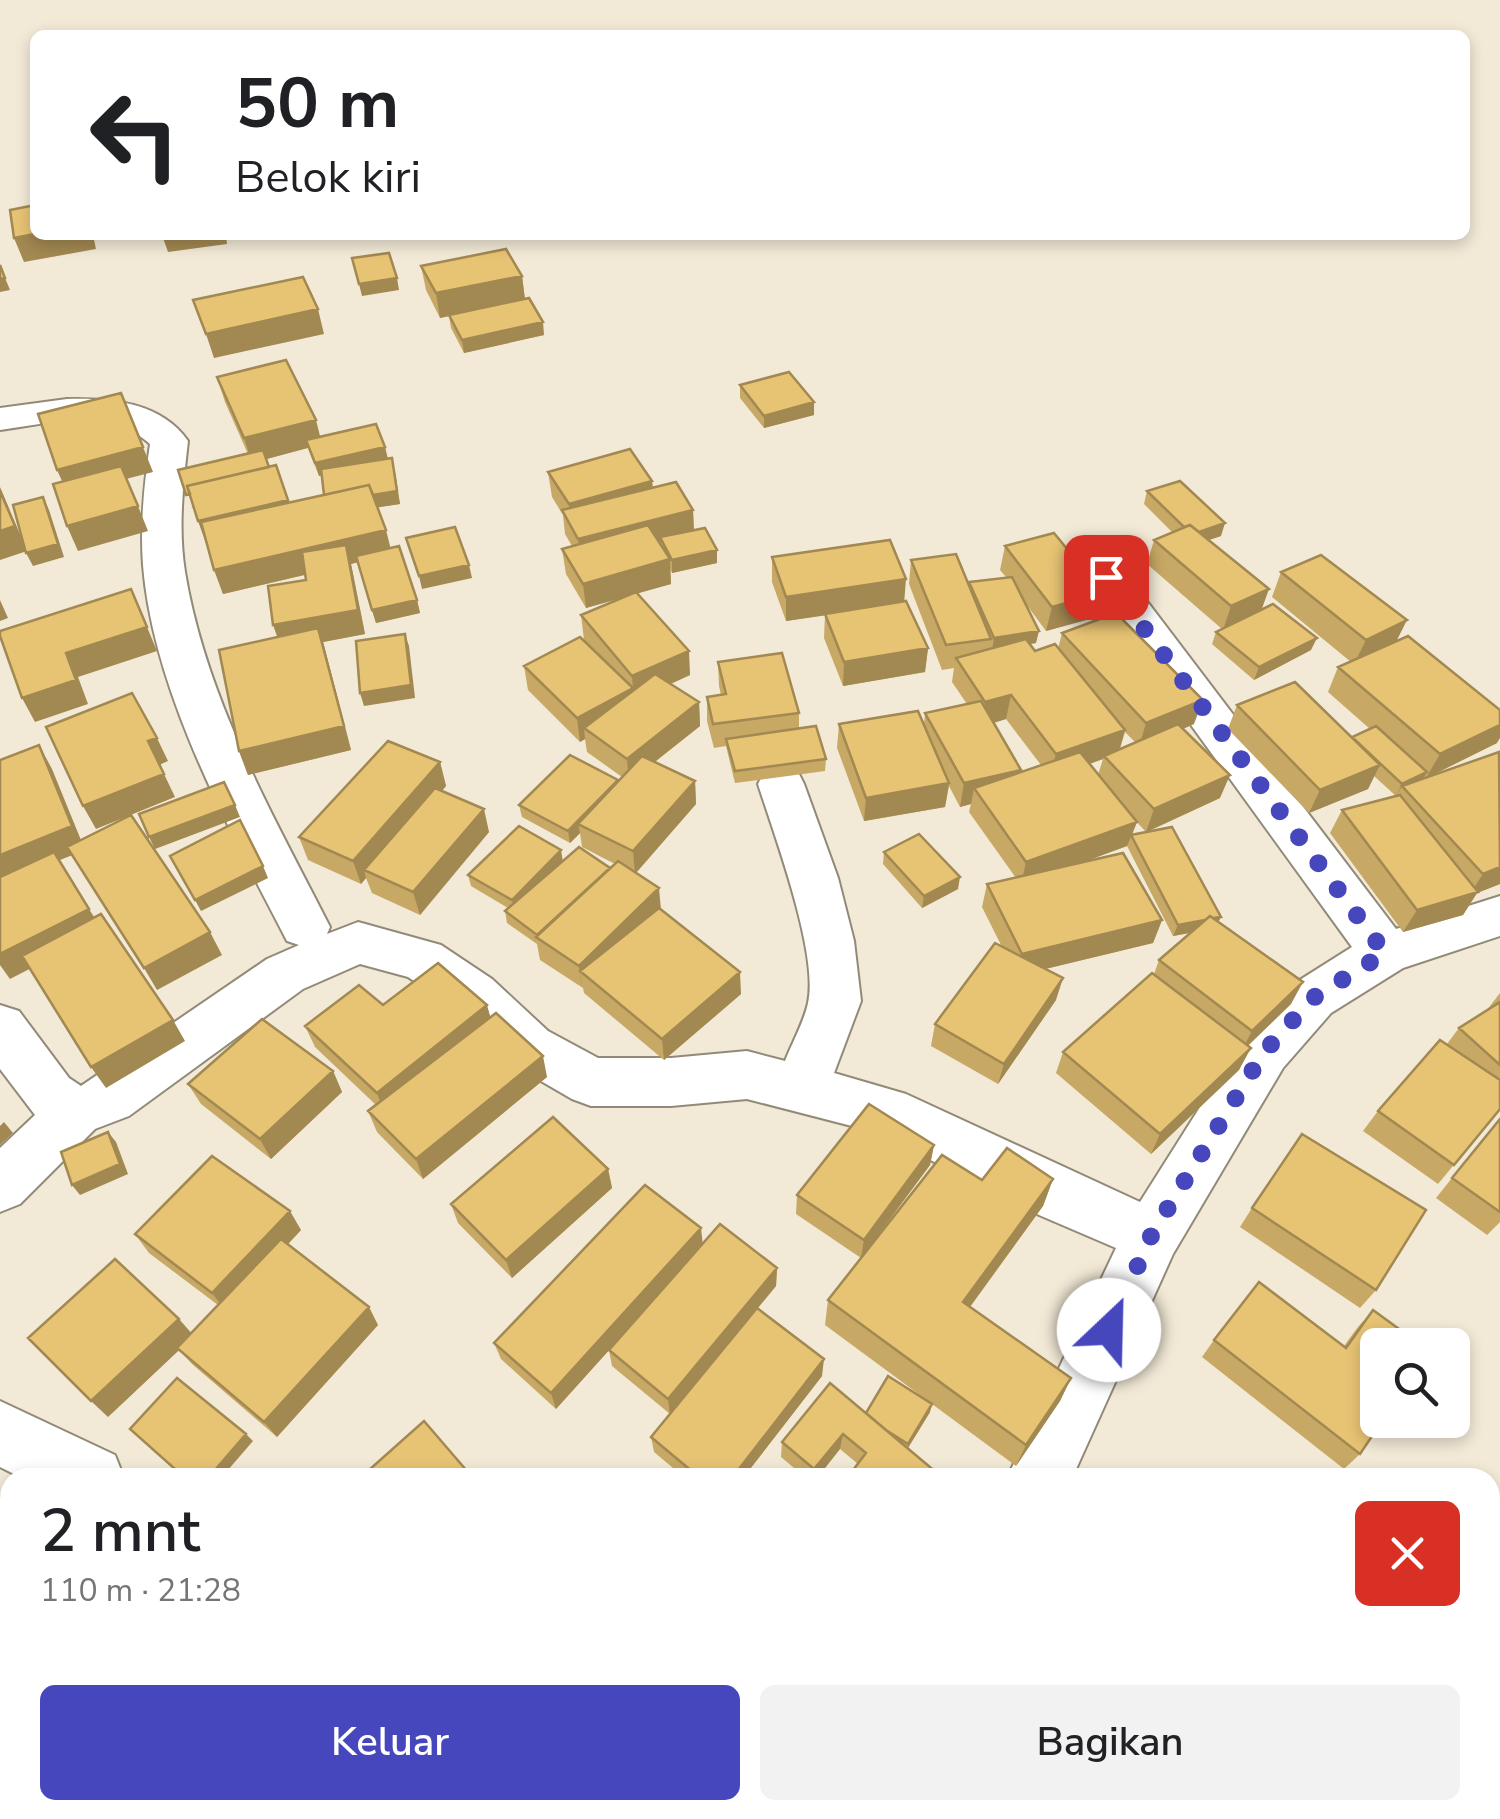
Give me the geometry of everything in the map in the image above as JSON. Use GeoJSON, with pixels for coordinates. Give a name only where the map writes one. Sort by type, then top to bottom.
{"type":"FeatureCollection","features":[{"type":"Feature","properties":{"kind":"street"},"geometry":{"type":"LineString","coordinates":[[0,419],[100,410],[126,412],[158,429],[168,442],[147,599],[306,927]]}},
{"type":"Feature","properties":{"kind":"street"},"geometry":{"type":"LineString","coordinates":[[1106,577],[1385,953]]}},
{"type":"Feature","properties":{"kind":"street"},"geometry":{"type":"LineString","coordinates":[[780,784],[829,941],[834,1001],[801,1089]]}},
{"type":"Feature","properties":{"kind":"street"},"geometry":{"type":"LineString","coordinates":[[1044,1468],[1152,1234],[1264,1052],[1313,998],[1385,953],[1500,916]]}},
{"type":"Feature","properties":{"kind":"street"},"geometry":{"type":"LineString","coordinates":[[0,1186],[21,1161],[76,1112],[110,1099],[285,974],[358,943],[422,960],[474,994],[529,1047],[591,1082],[670,1082],[747,1075],[886,1111],[1059,1196],[1152,1234]]}},
{"type":"Feature","properties":{"kind":"street"},"geometry":{"type":"LineString","coordinates":[[0,1026],[50,1095],[76,1112]]}},
{"type":"Feature","properties":{"kind":"street"},"geometry":{"type":"LineString","coordinates":[[0,1434],[71,1468]]}},
{"type":"Feature","properties":{"kind":"building"},"geometry":{"type":"Polygon","coordinates":[[[30,206],[30,235],[14,238],[10,210],[30,206]]]}},
{"type":"Feature","properties":{"kind":"building"},"geometry":{"type":"Polygon","coordinates":[[[506,249],[522,276],[436,293],[421,266],[506,249]]]}},
{"type":"Feature","properties":{"kind":"building"},"geometry":{"type":"Polygon","coordinates":[[[389,253],[397,278],[359,284],[352,258],[389,253]]]}},
{"type":"Feature","properties":{"kind":"building"},"geometry":{"type":"Polygon","coordinates":[[[303,277],[318,309],[206,334],[193,300],[303,277]]]}},
{"type":"Feature","properties":{"kind":"building"},"geometry":{"type":"Polygon","coordinates":[[[529,298],[543,322],[462,340],[449,315],[529,298]]]}},
{"type":"Feature","properties":{"kind":"building"},"geometry":{"type":"Polygon","coordinates":[[[286,360],[316,420],[244,438],[217,377],[286,360]]]}},
{"type":"Feature","properties":{"kind":"building"},"geometry":{"type":"Polygon","coordinates":[[[789,372],[814,402],[764,416],[740,385],[789,372]]]}},
{"type":"Feature","properties":{"kind":"building"},"geometry":{"type":"Polygon","coordinates":[[[121,393],[143,447],[57,470],[38,414],[121,393]]]}},
{"type":"Feature","properties":{"kind":"building"},"geometry":{"type":"Polygon","coordinates":[[[376,424],[385,447],[315,463],[306,440],[376,424]]]}},
{"type":"Feature","properties":{"kind":"building"},"geometry":{"type":"Polygon","coordinates":[[[630,449],[652,481],[569,504],[548,472],[630,449]]]}},
{"type":"Feature","properties":{"kind":"building"},"geometry":{"type":"Polygon","coordinates":[[[263,450],[269,467],[187,486],[190,494],[186,495],[178,470],[263,450]]]}},
{"type":"Feature","properties":{"kind":"building"},"geometry":{"type":"Polygon","coordinates":[[[392,458],[397,491],[373,495],[369,485],[324,495],[321,469],[392,458]]]}},
{"type":"Feature","properties":{"kind":"building"},"geometry":{"type":"Polygon","coordinates":[[[276,465],[288,500],[198,521],[187,486],[276,465]]]}},
{"type":"Feature","properties":{"kind":"building"},"geometry":{"type":"Polygon","coordinates":[[[121,466],[138,506],[67,526],[53,484],[121,466]]]}},
{"type":"Feature","properties":{"kind":"building"},"geometry":{"type":"Polygon","coordinates":[[[1180,481],[1225,523],[1199,532],[1190,525],[1184,527],[1147,491],[1180,481]]]}},
{"type":"Feature","properties":{"kind":"building"},"geometry":{"type":"Polygon","coordinates":[[[676,482],[693,510],[578,539],[562,510],[676,482]]]}},
{"type":"Feature","properties":{"kind":"building"},"geometry":{"type":"Polygon","coordinates":[[[369,485],[386,530],[214,570],[201,522],[369,485]]]}},
{"type":"Feature","properties":{"kind":"building"},"geometry":{"type":"Polygon","coordinates":[[[0,491],[15,526],[0,531],[0,491]]]}},
{"type":"Feature","properties":{"kind":"building"},"geometry":{"type":"Polygon","coordinates":[[[43,497],[58,544],[26,553],[13,505],[43,497]]]}},
{"type":"Feature","properties":{"kind":"building"},"geometry":{"type":"Polygon","coordinates":[[[648,525],[670,559],[583,584],[562,549],[648,525]]]}},
{"type":"Feature","properties":{"kind":"building"},"geometry":{"type":"Polygon","coordinates":[[[1190,525],[1269,589],[1231,606],[1154,540],[1190,525]]]}},
{"type":"Feature","properties":{"kind":"building"},"geometry":{"type":"Polygon","coordinates":[[[455,527],[469,565],[419,576],[406,538],[455,527]]]}},
{"type":"Feature","properties":{"kind":"building"},"geometry":{"type":"Polygon","coordinates":[[[705,528],[717,550],[672,560],[660,537],[705,528]]]}},
{"type":"Feature","properties":{"kind":"building"},"geometry":{"type":"Polygon","coordinates":[[[1054,533],[1103,593],[1052,607],[1005,546],[1054,533]]]}},
{"type":"Feature","properties":{"kind":"building"},"geometry":{"type":"Polygon","coordinates":[[[890,540],[906,579],[786,597],[772,557],[890,540]]]}},
{"type":"Feature","properties":{"kind":"building"},"geometry":{"type":"Polygon","coordinates":[[[346,545],[358,610],[273,625],[268,586],[306,580],[302,552],[346,545]]]}},
{"type":"Feature","properties":{"kind":"building"},"geometry":{"type":"Polygon","coordinates":[[[399,546],[417,600],[372,610],[356,556],[399,546]]]}},
{"type":"Feature","properties":{"kind":"building"},"geometry":{"type":"Polygon","coordinates":[[[956,554],[991,639],[946,645],[911,560],[956,554]]]}},
{"type":"Feature","properties":{"kind":"building"},"geometry":{"type":"Polygon","coordinates":[[[1321,555],[1407,620],[1366,640],[1281,572],[1321,555]]]}},
{"type":"Feature","properties":{"kind":"building"},"geometry":{"type":"Polygon","coordinates":[[[1012,577],[1039,631],[994,638],[969,582],[1012,577]]]}},
{"type":"Feature","properties":{"kind":"building"},"geometry":{"type":"Polygon","coordinates":[[[131,589],[147,627],[66,653],[76,680],[22,698],[0,631],[131,589]]]}},
{"type":"Feature","properties":{"kind":"building"},"geometry":{"type":"Polygon","coordinates":[[[636,592],[689,651],[632,676],[581,615],[636,592]]]}},
{"type":"Feature","properties":{"kind":"building"},"geometry":{"type":"Polygon","coordinates":[[[906,601],[928,648],[844,662],[825,614],[906,601]]]}},
{"type":"Feature","properties":{"kind":"building"},"geometry":{"type":"Polygon","coordinates":[[[1273,604],[1317,638],[1259,667],[1216,632],[1273,604]]]}},
{"type":"Feature","properties":{"kind":"building"},"geometry":{"type":"Polygon","coordinates":[[[1116,613],[1203,700],[1146,723],[1062,633],[1116,613]]]}},
{"type":"Feature","properties":{"kind":"building"},"geometry":{"type":"Polygon","coordinates":[[[318,628],[344,726],[239,751],[219,650],[318,628]]]}},
{"type":"Feature","properties":{"kind":"building"},"geometry":{"type":"Polygon","coordinates":[[[405,634],[411,685],[360,693],[356,641],[405,634]]]}},
{"type":"Feature","properties":{"kind":"building"},"geometry":{"type":"Polygon","coordinates":[[[1408,636],[1500,710],[1500,725],[1440,754],[1338,667],[1408,636]]]}},
{"type":"Feature","properties":{"kind":"building"},"geometry":{"type":"Polygon","coordinates":[[[580,637],[633,688],[577,718],[524,666],[580,637]]]}},
{"type":"Feature","properties":{"kind":"building"},"geometry":{"type":"Polygon","coordinates":[[[1026,639],[1035,651],[1055,644],[1125,730],[1056,754],[1011,695],[985,702],[956,658],[1026,639]]]}},
{"type":"Feature","properties":{"kind":"building"},"geometry":{"type":"Polygon","coordinates":[[[782,653],[799,713],[713,724],[707,697],[726,694],[718,662],[782,653]]]}},
{"type":"Feature","properties":{"kind":"building"},"geometry":{"type":"Polygon","coordinates":[[[655,674],[699,702],[627,759],[584,728],[655,674]]]}},
{"type":"Feature","properties":{"kind":"building"},"geometry":{"type":"Polygon","coordinates":[[[1295,682],[1380,765],[1320,790],[1237,705],[1295,682]]]}},
{"type":"Feature","properties":{"kind":"building"},"geometry":{"type":"Polygon","coordinates":[[[132,693],[157,738],[148,741],[164,774],[83,806],[46,727],[132,693]]]}},
{"type":"Feature","properties":{"kind":"building"},"geometry":{"type":"Polygon","coordinates":[[[981,701],[1021,770],[964,783],[925,713],[981,701]]]}},
{"type":"Feature","properties":{"kind":"building"},"geometry":{"type":"Polygon","coordinates":[[[918,711],[949,783],[866,798],[839,724],[918,711]]]}},
{"type":"Feature","properties":{"kind":"building"},"geometry":{"type":"Polygon","coordinates":[[[1178,724],[1230,775],[1154,809],[1104,756],[1178,724]]]}},
{"type":"Feature","properties":{"kind":"building"},"geometry":{"type":"Polygon","coordinates":[[[816,726],[826,759],[735,771],[726,739],[816,726]]]}},
{"type":"Feature","properties":{"kind":"building"},"geometry":{"type":"Polygon","coordinates":[[[1376,726],[1427,772],[1402,784],[1352,737],[1376,726]]]}},
{"type":"Feature","properties":{"kind":"building"},"geometry":{"type":"Polygon","coordinates":[[[388,741],[440,762],[353,861],[299,837],[388,741]]]}},
{"type":"Feature","properties":{"kind":"building"},"geometry":{"type":"Polygon","coordinates":[[[39,745],[72,826],[0,855],[0,760],[39,745]]]}},
{"type":"Feature","properties":{"kind":"building"},"geometry":{"type":"Polygon","coordinates":[[[1080,752],[1137,822],[1026,862],[974,788],[1080,752]]]}},
{"type":"Feature","properties":{"kind":"building"},"geometry":{"type":"Polygon","coordinates":[[[1499,752],[1500,867],[1483,874],[1402,786],[1499,752]]]}},
{"type":"Feature","properties":{"kind":"building"},"geometry":{"type":"Polygon","coordinates":[[[570,755],[618,780],[568,831],[519,805],[570,755]]]}},
{"type":"Feature","properties":{"kind":"building"},"geometry":{"type":"Polygon","coordinates":[[[642,756],[695,781],[633,851],[578,824],[642,756]]]}},
{"type":"Feature","properties":{"kind":"building"},"geometry":{"type":"Polygon","coordinates":[[[224,782],[235,805],[149,837],[139,814],[224,782]]]}},
{"type":"Feature","properties":{"kind":"building"},"geometry":{"type":"Polygon","coordinates":[[[435,788],[484,809],[413,892],[364,870],[435,788]]]}},
{"type":"Feature","properties":{"kind":"building"},"geometry":{"type":"Polygon","coordinates":[[[1400,795],[1478,892],[1417,910],[1342,810],[1400,795]]]}},
{"type":"Feature","properties":{"kind":"building"},"geometry":{"type":"Polygon","coordinates":[[[131,815],[210,932],[144,968],[67,847],[131,815]]]}},
{"type":"Feature","properties":{"kind":"building"},"geometry":{"type":"Polygon","coordinates":[[[240,820],[263,866],[195,900],[170,856],[240,820]]]}},
{"type":"Feature","properties":{"kind":"building"},"geometry":{"type":"Polygon","coordinates":[[[519,826],[561,850],[512,900],[468,875],[519,826]]]}},
{"type":"Feature","properties":{"kind":"building"},"geometry":{"type":"Polygon","coordinates":[[[1172,827],[1221,917],[1178,925],[1131,835],[1172,827]]]}},
{"type":"Feature","properties":{"kind":"building"},"geometry":{"type":"Polygon","coordinates":[[[919,834],[960,877],[924,896],[884,852],[919,834]]]}},
{"type":"Feature","properties":{"kind":"building"},"geometry":{"type":"Polygon","coordinates":[[[579,847],[610,868],[537,935],[505,911],[579,847]]]}},
{"type":"Feature","properties":{"kind":"building"},"geometry":{"type":"Polygon","coordinates":[[[54,852],[89,909],[0,954],[0,877],[54,852]]]}},
{"type":"Feature","properties":{"kind":"building"},"geometry":{"type":"Polygon","coordinates":[[[1123,853],[1162,920],[1022,954],[987,884],[1123,853]]]}},
{"type":"Feature","properties":{"kind":"building"},"geometry":{"type":"Polygon","coordinates":[[[618,861],[659,888],[579,966],[536,937],[618,861]]]}},
{"type":"Feature","properties":{"kind":"building"},"geometry":{"type":"Polygon","coordinates":[[[659,908],[740,972],[662,1039],[580,971],[659,908]]]}},
{"type":"Feature","properties":{"kind":"building"},"geometry":{"type":"Polygon","coordinates":[[[101,914],[173,1020],[91,1067],[22,956],[101,914]]]}},
{"type":"Feature","properties":{"kind":"building"},"geometry":{"type":"Polygon","coordinates":[[[1210,916],[1303,982],[1252,1031],[1159,960],[1210,916]]]}},
{"type":"Feature","properties":{"kind":"building"},"geometry":{"type":"Polygon","coordinates":[[[995,943],[1063,978],[1004,1064],[935,1024],[995,943]]]}},
{"type":"Feature","properties":{"kind":"building"},"geometry":{"type":"Polygon","coordinates":[[[438,963],[487,1005],[377,1093],[305,1026],[359,985],[383,1005],[438,963]]]}},
{"type":"Feature","properties":{"kind":"building"},"geometry":{"type":"Polygon","coordinates":[[[1152,973],[1251,1048],[1160,1134],[1063,1052],[1152,973]]]}},
{"type":"Feature","properties":{"kind":"building"},"geometry":{"type":"Polygon","coordinates":[[[1500,1002],[1500,1065],[1459,1028],[1500,1002]]]}},
{"type":"Feature","properties":{"kind":"building"},"geometry":{"type":"Polygon","coordinates":[[[496,1013],[543,1056],[416,1159],[368,1111],[496,1013]]]}},
{"type":"Feature","properties":{"kind":"building"},"geometry":{"type":"Polygon","coordinates":[[[262,1019],[333,1071],[260,1139],[188,1084],[262,1019]]]}},
{"type":"Feature","properties":{"kind":"building"},"geometry":{"type":"Polygon","coordinates":[[[1440,1040],[1500,1080],[1500,1109],[1454,1165],[1378,1111],[1440,1040]]]}},
{"type":"Feature","properties":{"kind":"building"},"geometry":{"type":"Polygon","coordinates":[[[869,1104],[934,1145],[864,1240],[797,1195],[869,1104]]]}},
{"type":"Feature","properties":{"kind":"building"},"geometry":{"type":"Polygon","coordinates":[[[553,1117],[608,1169],[506,1260],[451,1204],[553,1117]]]}},
{"type":"Feature","properties":{"kind":"building"},"geometry":{"type":"Polygon","coordinates":[[[1500,1119],[1500,1212],[1452,1178],[1500,1119]]]}},
{"type":"Feature","properties":{"kind":"building"},"geometry":{"type":"Polygon","coordinates":[[[108,1132],[120,1164],[72,1185],[61,1152],[108,1132]]]}},
{"type":"Feature","properties":{"kind":"building"},"geometry":{"type":"Polygon","coordinates":[[[1302,1134],[1426,1210],[1376,1290],[1252,1208],[1302,1134]]]}},
{"type":"Feature","properties":{"kind":"building"},"geometry":{"type":"Polygon","coordinates":[[[1007,1148],[1053,1179],[963,1302],[1071,1378],[1026,1445],[828,1300],[942,1155],[982,1180],[1007,1148]]]}},
{"type":"Feature","properties":{"kind":"building"},"geometry":{"type":"Polygon","coordinates":[[[212,1156],[290,1211],[212,1293],[135,1234],[212,1156]]]}},
{"type":"Feature","properties":{"kind":"building"},"geometry":{"type":"Polygon","coordinates":[[[645,1185],[701,1228],[551,1393],[494,1343],[645,1185]]]}},
{"type":"Feature","properties":{"kind":"building"},"geometry":{"type":"Polygon","coordinates":[[[720,1224],[777,1268],[668,1399],[609,1350],[720,1224]]]}},
{"type":"Feature","properties":{"kind":"building"},"geometry":{"type":"Polygon","coordinates":[[[281,1239],[369,1307],[264,1422],[177,1348],[281,1239]]]}},
{"type":"Feature","properties":{"kind":"building"},"geometry":{"type":"Polygon","coordinates":[[[115,1259],[179,1319],[91,1401],[28,1338],[115,1259]]]}},
{"type":"Feature","properties":{"kind":"building"},"geometry":{"type":"Polygon","coordinates":[[[1259,1282],[1346,1348],[1360,1328],[1360,1438],[1371,1438],[1360,1454],[1214,1340],[1259,1282]]]}},
{"type":"Feature","properties":{"kind":"building"},"geometry":{"type":"Polygon","coordinates":[[[757,1308],[824,1359],[740,1468],[688,1468],[651,1437],[757,1308]]]}},
{"type":"Feature","properties":{"kind":"building"},"geometry":{"type":"Polygon","coordinates":[[[1373,1310],[1398,1328],[1360,1328],[1373,1310]]]}},
{"type":"Feature","properties":{"kind":"building"},"geometry":{"type":"Polygon","coordinates":[[[888,1376],[932,1404],[908,1444],[866,1413],[888,1376]]]}},
{"type":"Feature","properties":{"kind":"building"},"geometry":{"type":"Polygon","coordinates":[[[177,1378],[246,1434],[217,1468],[174,1468],[130,1429],[177,1378]]]}},
{"type":"Feature","properties":{"kind":"building"},"geometry":{"type":"Polygon","coordinates":[[[830,1383],[931,1468],[855,1468],[866,1453],[843,1434],[813,1468],[782,1442],[830,1383]]]}},
{"type":"Feature","properties":{"kind":"building"},"geometry":{"type":"Polygon","coordinates":[[[424,1421],[464,1468],[371,1468],[424,1421]]]}},
{"type":"Feature","properties":{"kind":"route"},"geometry":{"type":"LineString","coordinates":[[1106,577],[1385,953],[1313,998],[1264,1052],[1152,1234],[1109,1330]]}}]}
